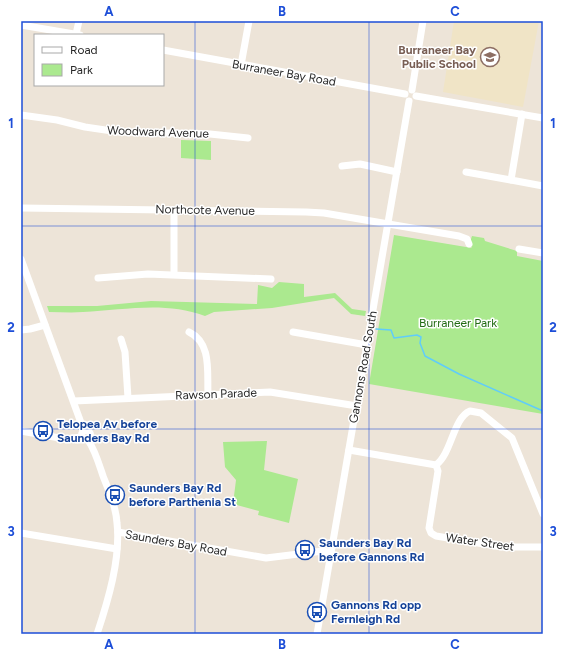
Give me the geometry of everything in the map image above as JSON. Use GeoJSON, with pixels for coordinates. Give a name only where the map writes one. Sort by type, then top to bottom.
{"type":"FeatureCollection","features":[{"type":"Feature","properties":{"kind":"street"},"geometry":{"type":"LineString","coordinates":[[78,21],[78,34]]}},
{"type":"Feature","properties":{"kind":"street"},"geometry":{"type":"LineString","coordinates":[[242,65],[249,21]]}},
{"type":"Feature","properties":{"kind":"street"},"geometry":{"type":"LineString","coordinates":[[407,98],[413,100],[423,21]]}},
{"type":"Feature","properties":{"kind":"street"},"geometry":{"type":"LineString","coordinates":[[21,25],[72,34]]}},
{"type":"Feature","properties":{"kind":"street","name":"Burraneer Bay Road"},"geometry":{"type":"LineString","coordinates":[[164,50],[407,98]]}},
{"type":"Feature","properties":{"kind":"street"},"geometry":{"type":"LineString","coordinates":[[414,93],[543,118]]}},
{"type":"Feature","properties":{"kind":"street","name":"Gannons Road South"},"geometry":{"type":"LineString","coordinates":[[317,634],[397,172],[407,98]]}},
{"type":"Feature","properties":{"kind":"street"},"geometry":{"type":"LineString","coordinates":[[511,180],[522,114]]}},
{"type":"Feature","properties":{"kind":"street","name":"Woodward Avenue"},"geometry":{"type":"LineString","coordinates":[[21,116],[57,120],[85,127],[119,132],[210,134],[248,138]]}},
{"type":"Feature","properties":{"kind":"street"},"geometry":{"type":"LineString","coordinates":[[342,166],[360,164],[397,172]]}},
{"type":"Feature","properties":{"kind":"street"},"geometry":{"type":"LineString","coordinates":[[466,172],[543,186]]}},
{"type":"Feature","properties":{"kind":"street","name":"Northcote Avenue"},"geometry":{"type":"LineString","coordinates":[[21,208],[306,212],[459,236],[468,240]]}},
{"type":"Feature","properties":{"kind":"street"},"geometry":{"type":"LineString","coordinates":[[174,210],[174,274]]}},
{"type":"Feature","properties":{"kind":"street"},"geometry":{"type":"LineString","coordinates":[[519,249],[543,253]]}},
{"type":"Feature","properties":{"kind":"street","name":"Saunders Bay Road"},"geometry":{"type":"LineString","coordinates":[[21,259],[74,401],[85,436],[110,493],[116,516],[118,532],[266,558],[323,551],[332,553]]}},
{"type":"Feature","properties":{"kind":"street"},"geometry":{"type":"LineString","coordinates":[[98,278],[142,274],[174,274],[271,279]]}},
{"type":"Feature","properties":{"kind":"street"},"geometry":{"type":"LineString","coordinates":[[21,330],[45,325]]}},
{"type":"Feature","properties":{"kind":"street"},"geometry":{"type":"LineString","coordinates":[[189,332],[200,339],[204,347],[208,394]]}},
{"type":"Feature","properties":{"kind":"street"},"geometry":{"type":"LineString","coordinates":[[293,332],[367,345]]}},
{"type":"Feature","properties":{"kind":"street"},"geometry":{"type":"LineString","coordinates":[[122,339],[125,352],[128,398]]}},
{"type":"Feature","properties":{"kind":"street","name":"Rawson Parade"},"geometry":{"type":"LineString","coordinates":[[74,401],[270,392],[357,406]]}},
{"type":"Feature","properties":{"kind":"street"},"geometry":{"type":"LineString","coordinates":[[349,450],[436,465],[444,457],[463,416],[470,411],[481,412],[512,438],[543,514]]}},
{"type":"Feature","properties":{"kind":"street"},"geometry":{"type":"LineString","coordinates":[[21,431],[65,439],[85,436]]}},
{"type":"Feature","properties":{"kind":"street","name":"Water Street"},"geometry":{"type":"LineString","coordinates":[[436,465],[438,471],[429,528],[431,533],[436,536],[502,547],[543,547]]}},
{"type":"Feature","properties":{"kind":"street"},"geometry":{"type":"LineString","coordinates":[[97,634],[104,613],[117,549],[118,532]]}},
{"type":"Feature","properties":{"kind":"street"},"geometry":{"type":"LineString","coordinates":[[21,533],[117,549]]}},
{"type":"Feature","properties":{"kind":"shaded area","name":"Burraneer Bay Public School"},"geometry":{"type":"Polygon","coordinates":[[[454,21],[539,21],[523,107],[443,92],[454,21]]]}},
{"type":"Feature","properties":{"kind":"green space"},"geometry":{"type":"Polygon","coordinates":[[[181,140],[211,141],[211,160],[181,158],[181,140]]]}},
{"type":"Feature","properties":{"kind":"green space","name":"Burraneer Park"},"geometry":{"type":"Polygon","coordinates":[[[394,235],[472,248],[469,245],[472,236],[484,238],[485,241],[517,251],[517,256],[543,261],[543,414],[369,384],[394,235]]]}},
{"type":"Feature","properties":{"kind":"green space"},"geometry":{"type":"Polygon","coordinates":[[[279,282],[304,284],[304,297],[335,293],[352,309],[366,311],[365,316],[351,314],[334,298],[272,308],[214,312],[205,316],[190,311],[160,308],[49,312],[47,306],[97,306],[151,301],[257,304],[258,285],[272,288],[279,282]]]}},
{"type":"Feature","properties":{"kind":"green space"},"geometry":{"type":"Polygon","coordinates":[[[267,441],[264,470],[298,479],[289,523],[258,515],[259,511],[233,504],[236,480],[225,467],[223,442],[267,441]]]}},
{"type":"Feature","properties":{"kind":"waterway"},"geometry":{"type":"LineString","coordinates":[[376,329],[391,330],[394,338],[417,335],[421,337],[420,343],[425,356],[459,374],[543,411]]}},
{"type":"Feature","properties":{"kind":"place","name":"Burraneer Bay Public School"},"geometry":{"type":"Point","coordinates":[490,57]}},
{"type":"Feature","properties":{"kind":"place","name":"Telopea Av before Saunders Bay Rd"},"geometry":{"type":"Point","coordinates":[43,431]}},
{"type":"Feature","properties":{"kind":"place","name":"Saunders Bay Rd before Parthenia St"},"geometry":{"type":"Point","coordinates":[115,495]}},
{"type":"Feature","properties":{"kind":"place","name":"Saunders Bay Rd before Gannons Rd"},"geometry":{"type":"Point","coordinates":[305,550]}},
{"type":"Feature","properties":{"kind":"place","name":"Gannons Rd opp Fernleigh Rd"},"geometry":{"type":"Point","coordinates":[317,612]}}]}
